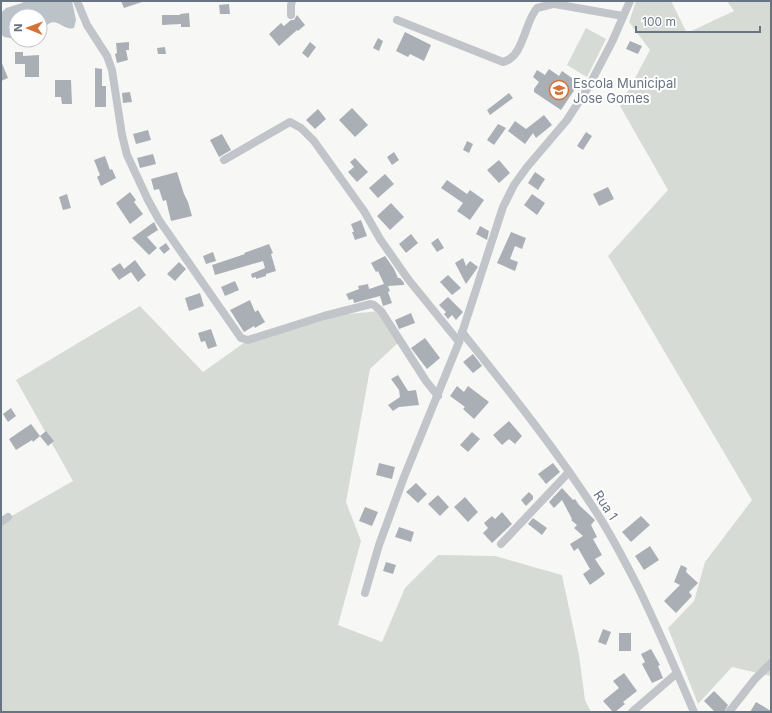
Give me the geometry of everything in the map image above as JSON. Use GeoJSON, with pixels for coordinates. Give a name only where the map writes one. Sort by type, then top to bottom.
{"type":"FeatureCollection","features":[{"type":"Feature","properties":{"kind":"street"},"geometry":{"type":"LineString","coordinates":[[77,1],[88,25],[107,56],[112,70],[122,135],[127,155],[148,200],[164,227],[241,338],[248,340],[324,316],[371,304],[381,311],[426,381],[438,396]]}},
{"type":"Feature","properties":{"kind":"street"},"geometry":{"type":"LineString","coordinates":[[291,15],[292,1]]}},
{"type":"Feature","properties":{"kind":"street"},"geometry":{"type":"LineString","coordinates":[[542,1],[623,16]]}},
{"type":"Feature","properties":{"kind":"street"},"geometry":{"type":"LineString","coordinates":[[365,593],[379,545],[404,477],[459,342],[503,207],[514,185],[566,120],[589,86],[612,42],[630,1]]}},
{"type":"Feature","properties":{"kind":"street"},"geometry":{"type":"LineString","coordinates":[[397,20],[503,62],[509,60],[516,54],[532,16],[537,8],[553,4]]}},
{"type":"Feature","properties":{"kind":"street"},"geometry":{"type":"LineString","coordinates":[[224,160],[290,122],[301,128],[314,142],[364,211],[380,239],[408,280],[459,342]]}},
{"type":"Feature","properties":{"kind":"street","name":"Rua 1"},"geometry":{"type":"LineString","coordinates":[[462,332],[569,472],[601,518],[625,562],[661,636],[694,712]]}},
{"type":"Feature","properties":{"kind":"street"},"geometry":{"type":"LineString","coordinates":[[501,544],[569,472]]}},
{"type":"Feature","properties":{"kind":"street"},"geometry":{"type":"LineString","coordinates":[[729,712],[755,679],[771,663]]}},
{"type":"Feature","properties":{"kind":"street"},"geometry":{"type":"LineString","coordinates":[[632,712],[677,673]]}},
{"type":"Feature","properties":{"kind":"shaded area"},"geometry":{"type":"Polygon","coordinates":[[[24,1],[72,1],[76,20],[74,28],[68,28],[53,22],[48,25],[48,8],[8,8],[8,38],[4,37],[1,34],[1,13],[6,8],[24,1]]]}},
{"type":"Feature","properties":{"kind":"shaded area"},"geometry":{"type":"Polygon","coordinates":[[[636,1],[671,1],[687,33],[734,11],[727,1],[771,1],[771,676],[732,667],[698,704],[668,628],[694,601],[705,562],[752,500],[608,256],[668,190],[620,106],[650,50],[629,22],[636,1]]]}},
{"type":"Feature","properties":{"kind":"shaded area"},"geometry":{"type":"Polygon","coordinates":[[[586,28],[606,39],[587,77],[567,65],[586,28]]]}},
{"type":"Feature","properties":{"kind":"shaded area"},"geometry":{"type":"Polygon","coordinates":[[[140,306],[203,372],[248,340],[324,316],[381,311],[400,341],[370,369],[346,502],[361,541],[338,625],[382,642],[405,588],[438,555],[495,556],[562,575],[579,655],[585,700],[591,712],[1,712],[1,522],[73,481],[16,380],[140,306]]]}},
{"type":"Feature","properties":{"kind":"building"},"geometry":{"type":"Polygon","coordinates":[[[121,1],[142,1],[142,2],[124,8],[121,1]]]}},
{"type":"Feature","properties":{"kind":"building"},"geometry":{"type":"Polygon","coordinates":[[[229,4],[230,14],[220,14],[219,5],[229,4]]]}},
{"type":"Feature","properties":{"kind":"building"},"geometry":{"type":"Polygon","coordinates":[[[189,13],[190,27],[181,27],[181,24],[162,25],[162,15],[180,15],[189,13]]]}},
{"type":"Feature","properties":{"kind":"building"},"geometry":{"type":"Polygon","coordinates":[[[297,15],[305,25],[279,46],[269,34],[281,23],[284,26],[291,20],[294,20],[297,15]]]}},
{"type":"Feature","properties":{"kind":"building"},"geometry":{"type":"Polygon","coordinates":[[[405,32],[431,45],[424,61],[410,54],[408,57],[396,51],[405,32]]]}},
{"type":"Feature","properties":{"kind":"building"},"geometry":{"type":"Polygon","coordinates":[[[378,38],[383,41],[379,51],[373,48],[378,38]]]}},
{"type":"Feature","properties":{"kind":"building"},"geometry":{"type":"Polygon","coordinates":[[[630,41],[642,46],[638,54],[626,49],[630,41]]]}},
{"type":"Feature","properties":{"kind":"building"},"geometry":{"type":"Polygon","coordinates":[[[129,42],[129,50],[126,50],[128,60],[117,63],[115,54],[117,53],[116,43],[129,42]]]}},
{"type":"Feature","properties":{"kind":"building"},"geometry":{"type":"Polygon","coordinates":[[[310,42],[316,47],[308,58],[302,53],[310,42]]]}},
{"type":"Feature","properties":{"kind":"building"},"geometry":{"type":"Polygon","coordinates":[[[165,47],[166,54],[158,54],[157,48],[165,47]]]}},
{"type":"Feature","properties":{"kind":"building"},"geometry":{"type":"Polygon","coordinates":[[[15,52],[23,52],[23,56],[39,55],[39,77],[25,77],[25,64],[15,64],[15,52]]]}},
{"type":"Feature","properties":{"kind":"building"},"geometry":{"type":"Polygon","coordinates":[[[1,61],[8,78],[1,81],[1,61]]]}},
{"type":"Feature","properties":{"kind":"building"},"geometry":{"type":"Polygon","coordinates":[[[95,68],[102,69],[102,86],[106,86],[106,107],[95,107],[95,68]]]}},
{"type":"Feature","properties":{"kind":"building"},"geometry":{"type":"Polygon","coordinates":[[[549,69],[559,76],[562,71],[579,83],[561,110],[534,92],[534,89],[539,82],[533,77],[537,70],[545,75],[549,69]]]}},
{"type":"Feature","properties":{"kind":"building"},"geometry":{"type":"Polygon","coordinates":[[[604,78],[611,83],[607,89],[600,84],[604,78]]]}},
{"type":"Feature","properties":{"kind":"building"},"geometry":{"type":"Polygon","coordinates":[[[55,80],[71,80],[72,104],[62,104],[61,97],[55,97],[55,80]]]}},
{"type":"Feature","properties":{"kind":"building"},"geometry":{"type":"Polygon","coordinates":[[[130,92],[132,102],[123,103],[122,93],[130,92]]]}},
{"type":"Feature","properties":{"kind":"building"},"geometry":{"type":"Polygon","coordinates":[[[509,93],[513,98],[490,115],[487,110],[509,93]]]}},
{"type":"Feature","properties":{"kind":"building"},"geometry":{"type":"Polygon","coordinates":[[[352,108],[368,125],[355,137],[339,120],[352,108]]]}},
{"type":"Feature","properties":{"kind":"building"},"geometry":{"type":"Polygon","coordinates":[[[318,109],[326,119],[315,129],[306,120],[318,109]]]}},
{"type":"Feature","properties":{"kind":"building"},"geometry":{"type":"Polygon","coordinates":[[[544,115],[552,125],[536,138],[533,133],[525,144],[508,131],[515,121],[526,129],[544,115]]]}},
{"type":"Feature","properties":{"kind":"building"},"geometry":{"type":"Polygon","coordinates":[[[498,124],[506,128],[494,145],[487,140],[498,124]]]}},
{"type":"Feature","properties":{"kind":"building"},"geometry":{"type":"Polygon","coordinates":[[[148,130],[151,140],[136,144],[133,134],[148,130]]]}},
{"type":"Feature","properties":{"kind":"building"},"geometry":{"type":"Polygon","coordinates":[[[586,132],[592,136],[583,150],[577,146],[586,132]]]}},
{"type":"Feature","properties":{"kind":"building"},"geometry":{"type":"Polygon","coordinates":[[[222,134],[231,150],[219,157],[210,140],[222,134]]]}},
{"type":"Feature","properties":{"kind":"building"},"geometry":{"type":"Polygon","coordinates":[[[467,141],[473,144],[469,153],[463,150],[467,141]]]}},
{"type":"Feature","properties":{"kind":"building"},"geometry":{"type":"Polygon","coordinates":[[[394,152],[399,160],[392,165],[387,157],[394,152]]]}},
{"type":"Feature","properties":{"kind":"building"},"geometry":{"type":"Polygon","coordinates":[[[153,154],[156,164],[140,168],[137,158],[153,154]]]}},
{"type":"Feature","properties":{"kind":"building"},"geometry":{"type":"Polygon","coordinates":[[[105,156],[110,170],[112,169],[116,178],[101,186],[97,177],[100,175],[94,160],[105,156]]]}},
{"type":"Feature","properties":{"kind":"building"},"geometry":{"type":"Polygon","coordinates":[[[355,158],[368,172],[357,182],[348,172],[354,167],[350,162],[355,158]]]}},
{"type":"Feature","properties":{"kind":"building"},"geometry":{"type":"Polygon","coordinates":[[[499,160],[510,173],[499,183],[487,170],[499,160]]]}},
{"type":"Feature","properties":{"kind":"building"},"geometry":{"type":"Polygon","coordinates":[[[177,172],[192,216],[171,221],[166,200],[163,201],[159,189],[154,190],[151,179],[177,172]]]}},
{"type":"Feature","properties":{"kind":"building"},"geometry":{"type":"Polygon","coordinates":[[[535,172],[545,179],[538,190],[528,183],[535,172]]]}},
{"type":"Feature","properties":{"kind":"building"},"geometry":{"type":"Polygon","coordinates":[[[385,174],[394,184],[378,198],[369,188],[385,174]]]}},
{"type":"Feature","properties":{"kind":"building"},"geometry":{"type":"Polygon","coordinates":[[[447,180],[467,194],[470,190],[484,200],[470,220],[457,211],[463,203],[441,188],[447,180]]]}},
{"type":"Feature","properties":{"kind":"building"},"geometry":{"type":"Polygon","coordinates":[[[608,187],[614,199],[599,206],[593,194],[608,187]]]}},
{"type":"Feature","properties":{"kind":"building"},"geometry":{"type":"Polygon","coordinates":[[[130,192],[136,200],[134,202],[143,214],[130,224],[116,203],[130,192]]]}},
{"type":"Feature","properties":{"kind":"building"},"geometry":{"type":"Polygon","coordinates":[[[67,194],[71,208],[63,210],[59,197],[67,194]]]}},
{"type":"Feature","properties":{"kind":"building"},"geometry":{"type":"Polygon","coordinates":[[[532,194],[545,203],[537,215],[524,205],[532,194]]]}},
{"type":"Feature","properties":{"kind":"building"},"geometry":{"type":"Polygon","coordinates":[[[391,203],[404,217],[390,230],[377,216],[391,203]]]}},
{"type":"Feature","properties":{"kind":"building"},"geometry":{"type":"Polygon","coordinates":[[[361,220],[367,236],[355,240],[351,224],[361,220]]]}},
{"type":"Feature","properties":{"kind":"building"},"geometry":{"type":"Polygon","coordinates":[[[154,222],[158,230],[147,237],[157,248],[149,255],[132,238],[154,222]]]}},
{"type":"Feature","properties":{"kind":"building"},"geometry":{"type":"Polygon","coordinates":[[[480,226],[489,231],[487,240],[476,234],[480,226]]]}},
{"type":"Feature","properties":{"kind":"building"},"geometry":{"type":"Polygon","coordinates":[[[511,232],[526,238],[522,249],[515,246],[510,259],[518,262],[515,271],[497,263],[511,232]]]}},
{"type":"Feature","properties":{"kind":"building"},"geometry":{"type":"Polygon","coordinates":[[[411,234],[418,243],[406,253],[399,244],[411,234]]]}},
{"type":"Feature","properties":{"kind":"building"},"geometry":{"type":"Polygon","coordinates":[[[438,238],[444,248],[437,252],[431,243],[438,238]]]}},
{"type":"Feature","properties":{"kind":"building"},"geometry":{"type":"Polygon","coordinates":[[[166,243],[170,249],[164,254],[159,248],[166,243]]]}},
{"type":"Feature","properties":{"kind":"building"},"geometry":{"type":"Polygon","coordinates":[[[269,244],[273,253],[271,254],[276,271],[256,279],[256,277],[252,278],[251,274],[265,268],[263,261],[215,275],[212,265],[269,244]]]}},
{"type":"Feature","properties":{"kind":"building"},"geometry":{"type":"Polygon","coordinates":[[[213,252],[216,261],[206,264],[203,256],[213,252]]]}},
{"type":"Feature","properties":{"kind":"building"},"geometry":{"type":"Polygon","coordinates":[[[385,256],[398,278],[400,278],[404,283],[404,285],[388,286],[390,291],[388,292],[392,303],[383,306],[380,296],[354,303],[353,299],[349,300],[346,294],[359,289],[358,286],[368,284],[369,289],[384,284],[378,271],[376,272],[371,263],[385,256]]]}},
{"type":"Feature","properties":{"kind":"building"},"geometry":{"type":"Polygon","coordinates":[[[463,258],[466,266],[470,261],[478,267],[466,284],[455,263],[463,258]]]}},
{"type":"Feature","properties":{"kind":"building"},"geometry":{"type":"Polygon","coordinates":[[[135,260],[146,275],[138,282],[131,272],[119,280],[111,269],[120,263],[124,269],[135,260]]]}},
{"type":"Feature","properties":{"kind":"building"},"geometry":{"type":"Polygon","coordinates":[[[179,262],[186,269],[175,281],[167,274],[179,262]]]}},
{"type":"Feature","properties":{"kind":"building"},"geometry":{"type":"Polygon","coordinates":[[[448,275],[461,288],[452,295],[440,282],[448,275]]]}},
{"type":"Feature","properties":{"kind":"building"},"geometry":{"type":"Polygon","coordinates":[[[235,281],[239,290],[225,296],[221,287],[235,281]]]}},
{"type":"Feature","properties":{"kind":"building"},"geometry":{"type":"Polygon","coordinates":[[[200,293],[204,306],[189,311],[185,298],[200,293]]]}},
{"type":"Feature","properties":{"kind":"building"},"geometry":{"type":"Polygon","coordinates":[[[448,297],[463,312],[456,320],[452,315],[448,319],[444,314],[446,312],[439,305],[448,297]]]}},
{"type":"Feature","properties":{"kind":"building"},"geometry":{"type":"Polygon","coordinates":[[[250,300],[255,312],[258,310],[265,322],[244,332],[230,310],[250,300]]]}},
{"type":"Feature","properties":{"kind":"building"},"geometry":{"type":"Polygon","coordinates":[[[411,313],[415,323],[399,329],[395,320],[411,313]]]}},
{"type":"Feature","properties":{"kind":"building"},"geometry":{"type":"Polygon","coordinates":[[[211,329],[217,346],[208,349],[205,341],[201,342],[198,333],[211,329]]]}},
{"type":"Feature","properties":{"kind":"building"},"geometry":{"type":"Polygon","coordinates":[[[425,338],[440,358],[427,369],[411,348],[425,338]]]}},
{"type":"Feature","properties":{"kind":"building"},"geometry":{"type":"Polygon","coordinates":[[[473,354],[482,366],[473,373],[463,362],[473,354]]]}},
{"type":"Feature","properties":{"kind":"building"},"geometry":{"type":"Polygon","coordinates":[[[398,375],[408,391],[416,390],[419,405],[399,407],[393,411],[388,405],[400,397],[399,390],[391,379],[398,375]]]}},
{"type":"Feature","properties":{"kind":"building"},"geometry":{"type":"Polygon","coordinates":[[[457,386],[464,392],[468,386],[489,402],[474,419],[463,409],[465,407],[450,396],[457,386]]]}},
{"type":"Feature","properties":{"kind":"building"},"geometry":{"type":"Polygon","coordinates":[[[11,408],[16,416],[8,422],[3,414],[11,408]]]}},
{"type":"Feature","properties":{"kind":"building"},"geometry":{"type":"Polygon","coordinates":[[[509,421],[522,436],[515,444],[509,439],[502,445],[493,435],[509,421]]]}},
{"type":"Feature","properties":{"kind":"building"},"geometry":{"type":"Polygon","coordinates":[[[31,424],[40,436],[33,442],[32,440],[16,450],[9,439],[31,424]]]}},
{"type":"Feature","properties":{"kind":"building"},"geometry":{"type":"Polygon","coordinates":[[[46,431],[54,441],[48,446],[40,436],[46,431]]]}},
{"type":"Feature","properties":{"kind":"building"},"geometry":{"type":"Polygon","coordinates":[[[472,432],[480,439],[468,452],[460,445],[472,432]]]}},
{"type":"Feature","properties":{"kind":"building"},"geometry":{"type":"Polygon","coordinates":[[[379,463],[395,467],[392,479],[376,475],[379,463]]]}},
{"type":"Feature","properties":{"kind":"building"},"geometry":{"type":"Polygon","coordinates":[[[553,463],[560,472],[546,484],[538,474],[553,463]]]}},
{"type":"Feature","properties":{"kind":"building"},"geometry":{"type":"Polygon","coordinates":[[[416,483],[427,494],[418,503],[406,492],[416,483]]]}},
{"type":"Feature","properties":{"kind":"building"},"geometry":{"type":"Polygon","coordinates":[[[562,488],[595,520],[591,525],[597,537],[593,539],[602,555],[595,559],[605,574],[590,585],[583,574],[590,569],[578,548],[574,551],[570,544],[583,536],[574,528],[577,525],[571,520],[572,519],[562,500],[554,508],[549,502],[562,488]]]}},
{"type":"Feature","properties":{"kind":"building"},"geometry":{"type":"Polygon","coordinates":[[[529,492],[533,496],[533,499],[526,506],[521,500],[529,492]]]}},
{"type":"Feature","properties":{"kind":"building"},"geometry":{"type":"Polygon","coordinates":[[[438,495],[449,507],[440,516],[428,504],[438,495]]]}},
{"type":"Feature","properties":{"kind":"building"},"geometry":{"type":"Polygon","coordinates":[[[465,497],[478,512],[468,522],[454,507],[465,497]]]}},
{"type":"Feature","properties":{"kind":"building"},"geometry":{"type":"Polygon","coordinates":[[[365,507],[378,512],[372,526],[359,521],[365,507]]]}},
{"type":"Feature","properties":{"kind":"building"},"geometry":{"type":"Polygon","coordinates":[[[502,512],[512,524],[492,543],[483,533],[488,528],[484,523],[492,516],[495,519],[502,512]]]}},
{"type":"Feature","properties":{"kind":"building"},"geometry":{"type":"Polygon","coordinates":[[[641,516],[650,525],[631,542],[622,532],[641,516]]]}},
{"type":"Feature","properties":{"kind":"building"},"geometry":{"type":"Polygon","coordinates":[[[533,518],[547,528],[542,535],[528,524],[533,518]]]}},
{"type":"Feature","properties":{"kind":"building"},"geometry":{"type":"Polygon","coordinates":[[[399,527],[414,532],[411,542],[395,537],[399,527]]]}},
{"type":"Feature","properties":{"kind":"building"},"geometry":{"type":"Polygon","coordinates":[[[650,546],[659,560],[644,570],[635,556],[650,546]]]}},
{"type":"Feature","properties":{"kind":"building"},"geometry":{"type":"Polygon","coordinates":[[[386,562],[396,565],[393,574],[383,571],[386,562]]]}},
{"type":"Feature","properties":{"kind":"building"},"geometry":{"type":"Polygon","coordinates":[[[681,565],[687,568],[686,572],[698,583],[689,592],[692,596],[676,613],[664,601],[680,585],[674,582],[681,565]]]}},
{"type":"Feature","properties":{"kind":"building"},"geometry":{"type":"Polygon","coordinates":[[[603,629],[611,632],[606,645],[598,642],[603,629]]]}},
{"type":"Feature","properties":{"kind":"building"},"geometry":{"type":"Polygon","coordinates":[[[619,633],[631,633],[631,651],[619,651],[619,633]]]}},
{"type":"Feature","properties":{"kind":"building"},"geometry":{"type":"Polygon","coordinates":[[[651,649],[660,665],[658,666],[663,678],[652,683],[642,664],[645,662],[641,654],[651,649]]]}},
{"type":"Feature","properties":{"kind":"building"},"geometry":{"type":"Polygon","coordinates":[[[624,673],[637,691],[623,702],[625,704],[613,712],[603,701],[619,688],[613,681],[624,673]]]}},
{"type":"Feature","properties":{"kind":"building"},"geometry":{"type":"Polygon","coordinates":[[[714,691],[728,705],[724,712],[715,712],[704,701],[714,691]]]}},
{"type":"Feature","properties":{"kind":"building"},"geometry":{"type":"Polygon","coordinates":[[[756,702],[771,711],[771,712],[750,712],[756,702]]]}},
{"type":"Feature","properties":{"kind":"place","name":"Escola Municipal Jose Gomes"},"geometry":{"type":"Point","coordinates":[559,90]}}]}
